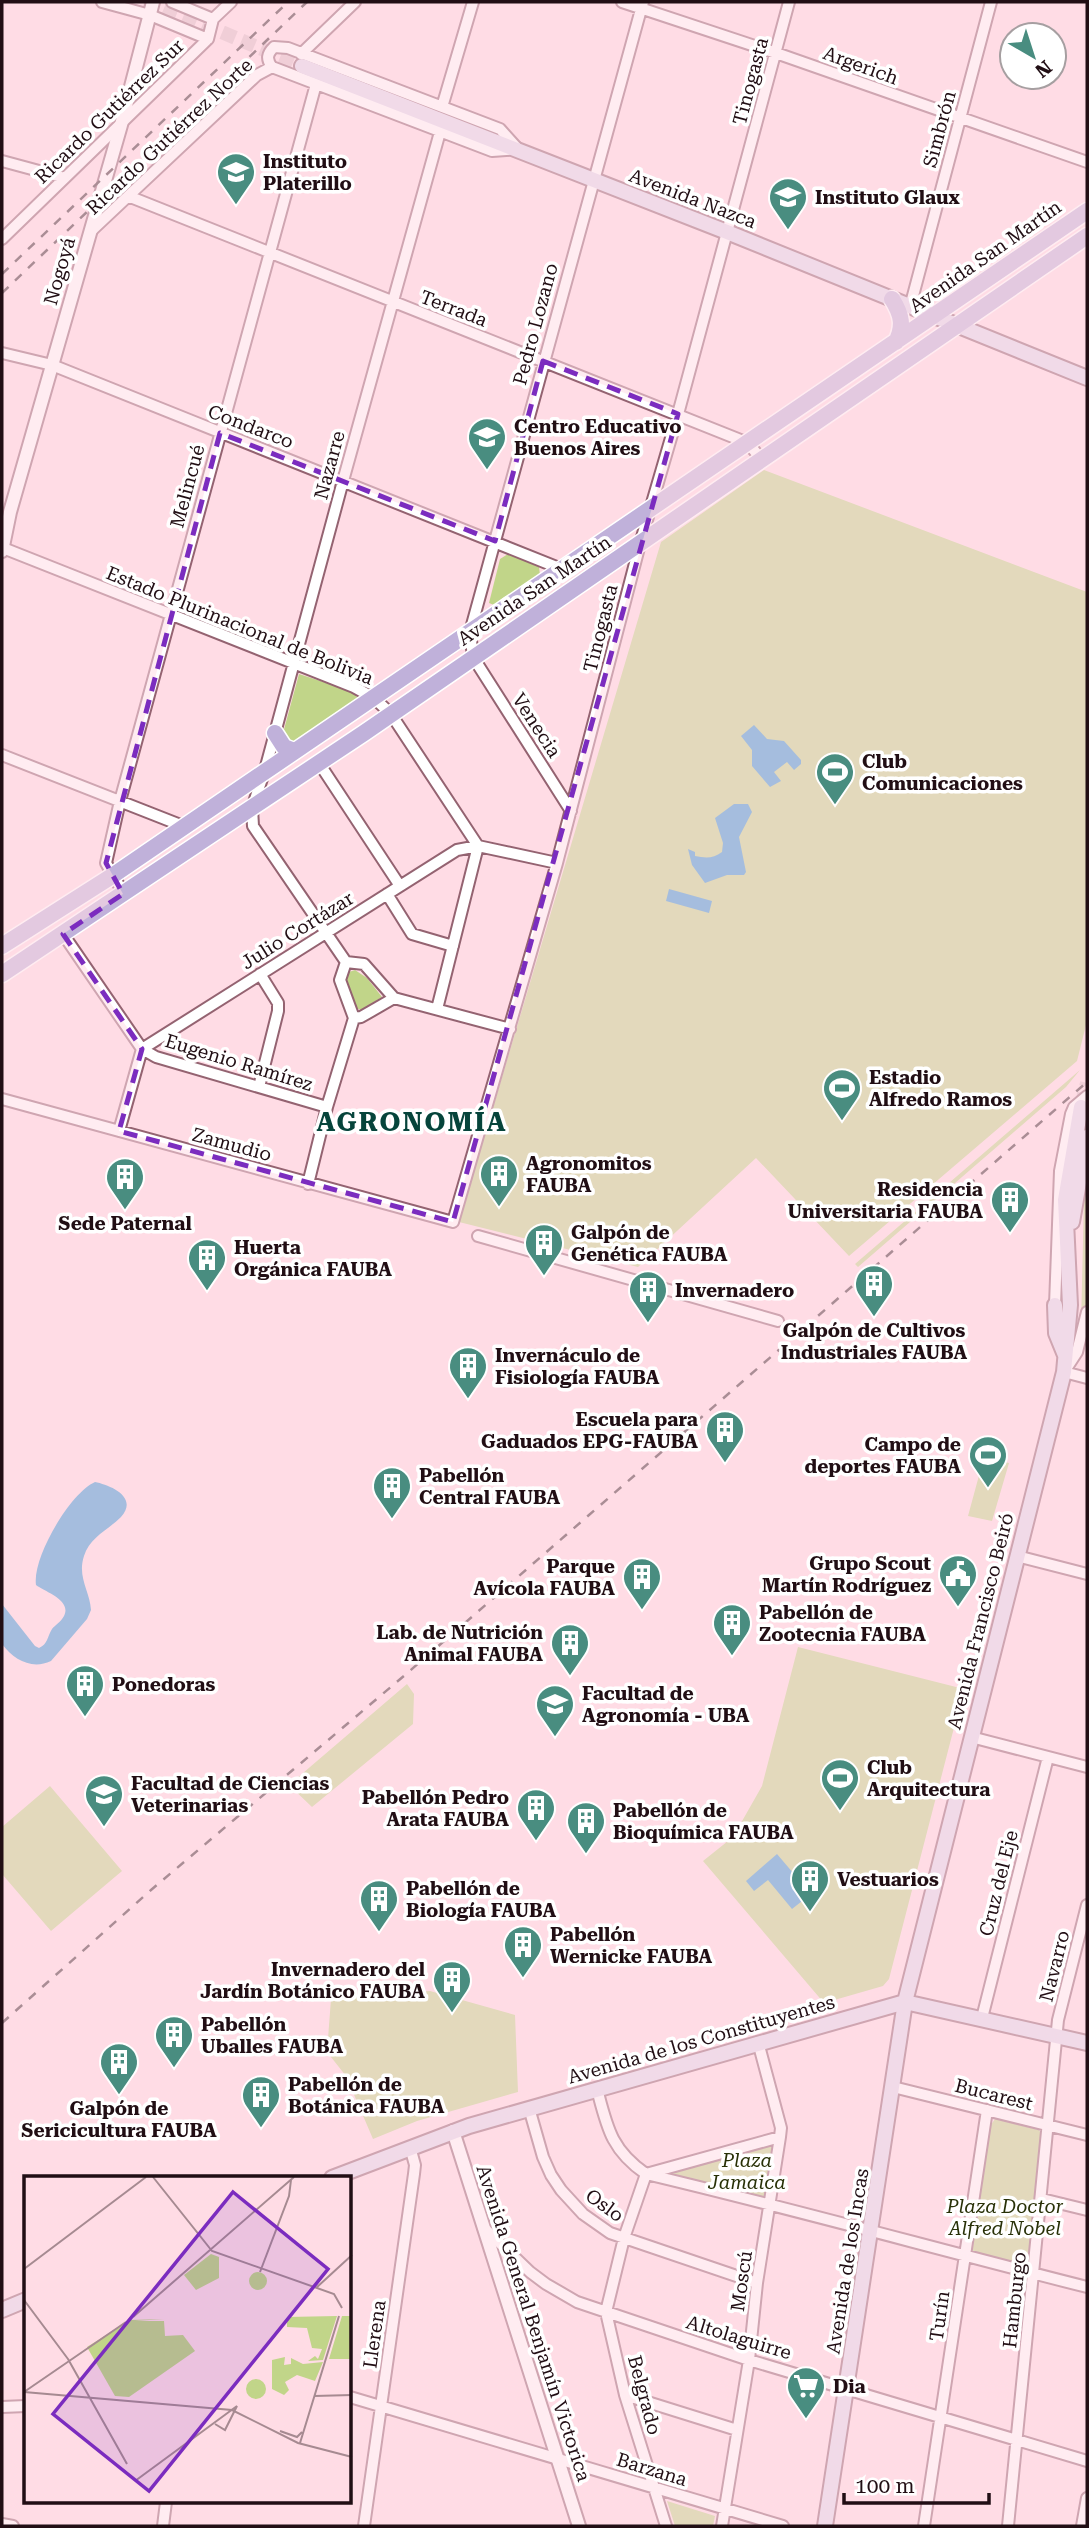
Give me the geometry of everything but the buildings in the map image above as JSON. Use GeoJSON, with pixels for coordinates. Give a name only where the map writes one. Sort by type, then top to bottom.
{"type":"FeatureCollection","features":[{"type":"Feature","properties":{"kind":"main road","name":"Avenida Nazca"},"geometry":{"type":"LineString","coordinates":[[301,60],[1087,378]]}},
{"type":"Feature","properties":{"kind":"main road","name":"Avenida San Martín"},"geometry":{"type":"LineString","coordinates":[[2,946],[112,876],[564,570],[1087,211]]}},
{"type":"Feature","properties":{"kind":"main road","name":"Avenida San Martín"},"geometry":{"type":"LineString","coordinates":[[2,974],[391,714],[1087,236]]}},
{"type":"Feature","properties":{"kind":"main road"},"geometry":{"type":"LineString","coordinates":[[892,299],[902,319],[902,328],[896,342]]}},
{"type":"Feature","properties":{"kind":"main road"},"geometry":{"type":"LineString","coordinates":[[275,733],[284,747],[294,751]]}},
{"type":"Feature","properties":{"kind":"main road"},"geometry":{"type":"LineString","coordinates":[[1066,1247],[1067,1185],[1084,1101]]}},
{"type":"Feature","properties":{"kind":"main road"},"geometry":{"type":"LineString","coordinates":[[1066,1247],[1087,1137]]}},
{"type":"Feature","properties":{"kind":"main road","name":"Avenida Francisco Beiró"},"geometry":{"type":"LineString","coordinates":[[905,2001],[1064,1372],[1070,1305],[1066,1247]]}},
{"type":"Feature","properties":{"kind":"main road"},"geometry":{"type":"LineString","coordinates":[[1055,1305],[1056,1333],[1066,1356]]}},
{"type":"Feature","properties":{"kind":"main road","name":"Avenida de los Constituyentes"},"geometry":{"type":"LineString","coordinates":[[337,2176],[453,2131],[905,2001],[1087,2043]]}},
{"type":"Feature","properties":{"kind":"main road","name":"Avenida de los Incas"},"geometry":{"type":"LineString","coordinates":[[825,2526],[905,2001]]}},
{"type":"Feature","properties":{"kind":"main road"},"geometry":{"type":"LineString","coordinates":[[2,2310],[24,2301]]}},
{"type":"Feature","properties":{"kind":"street"},"geometry":{"type":"LineString","coordinates":[[102,2],[152,8],[208,39]]}},
{"type":"Feature","properties":{"kind":"street"},"geometry":{"type":"LineString","coordinates":[[172,2],[213,19],[231,2]]}},
{"type":"Feature","properties":{"kind":"street"},"geometry":{"type":"LineString","coordinates":[[301,60],[355,2]]}},
{"type":"Feature","properties":{"kind":"street"},"geometry":{"type":"LineString","coordinates":[[442,107],[472,2]]}},
{"type":"Feature","properties":{"kind":"street","name":"Argerich"},"geometry":{"type":"LineString","coordinates":[[622,2],[642,5],[1087,162]]}},
{"type":"Feature","properties":{"kind":"street","name":"Tinogasta"},"geometry":{"type":"LineString","coordinates":[[453,1222],[557,863],[640,544],[678,414],[789,2]]}},
{"type":"Feature","properties":{"kind":"street","name":"Simbrón"},"geometry":{"type":"LineString","coordinates":[[910,307],[991,2]]}},
{"type":"Feature","properties":{"kind":"street","name":"Pedro Lozano"},"geometry":{"type":"LineString","coordinates":[[473,657],[471,632],[642,5]]}},
{"type":"Feature","properties":{"kind":"street","name":"Nogoyá"},"geometry":{"type":"LineString","coordinates":[[2,549],[6,513],[52,365],[152,8]]}},
{"type":"Feature","properties":{"kind":"street","name":"Ricardo Gutiérrez Sur"},"geometry":{"type":"LineString","coordinates":[[2,239],[208,39],[213,19]]}},
{"type":"Feature","properties":{"kind":"street","name":"Avenida Nazca"},"geometry":{"type":"LineString","coordinates":[[274,47],[281,47],[301,60],[442,107],[500,130],[518,149],[492,151],[272,67],[267,58],[268,52],[274,47]]}},
{"type":"Feature","properties":{"kind":"street","name":"Ricardo Gutiérrez Norte"},"geometry":{"type":"LineString","coordinates":[[90,232],[257,75],[272,67]]}},
{"type":"Feature","properties":{"kind":"street","name":"Melincué"},"geometry":{"type":"LineString","coordinates":[[112,876],[106,863],[120,801],[316,84]]}},
{"type":"Feature","properties":{"kind":"street","name":"Nazarre"},"geometry":{"type":"LineString","coordinates":[[252,808],[265,771],[440,132]]}},
{"type":"Feature","properties":{"kind":"street"},"geometry":{"type":"LineString","coordinates":[[2,161],[65,178]]}},
{"type":"Feature","properties":{"kind":"street","name":"Terrada"},"geometry":{"type":"LineString","coordinates":[[128,196],[748,443],[762,460]]}},
{"type":"Feature","properties":{"kind":"street","name":"Condarco"},"geometry":{"type":"LineString","coordinates":[[2,353],[52,365],[564,570]]}},
{"type":"Feature","properties":{"kind":"street","name":"Estado Plurinacional de Bolivia"},"geometry":{"type":"LineString","coordinates":[[2,549],[354,687],[374,698],[391,714],[478,846]]}},
{"type":"Feature","properties":{"kind":"street","name":"Venecia"},"geometry":{"type":"LineString","coordinates":[[473,657],[571,811]]}},
{"type":"Feature","properties":{"kind":"street"},"geometry":{"type":"LineString","coordinates":[[2,755],[183,826]]}},
{"type":"Feature","properties":{"kind":"street"},"geometry":{"type":"LineString","coordinates":[[318,763],[400,886]]}},
{"type":"Feature","properties":{"kind":"street"},"geometry":{"type":"LineString","coordinates":[[252,808],[253,825],[346,962],[364,964],[394,998],[510,1028]]}},
{"type":"Feature","properties":{"kind":"street"},"geometry":{"type":"LineString","coordinates":[[437,1009],[478,846],[557,863]]}},
{"type":"Feature","properties":{"kind":"street","name":"Julio Cortázar"},"geometry":{"type":"LineString","coordinates":[[142,1049],[457,850],[478,846]]}},
{"type":"Feature","properties":{"kind":"street"},"geometry":{"type":"LineString","coordinates":[[112,876],[124,894]]}},
{"type":"Feature","properties":{"kind":"street"},"geometry":{"type":"LineString","coordinates":[[387,894],[412,934],[453,946]]}},
{"type":"Feature","properties":{"kind":"street"},"geometry":{"type":"LineString","coordinates":[[63,934],[142,1049],[119,1131]]}},
{"type":"Feature","properties":{"kind":"street"},"geometry":{"type":"LineString","coordinates":[[309,1184],[327,1107],[354,1018],[340,980],[346,962]]}},
{"type":"Feature","properties":{"kind":"street"},"geometry":{"type":"LineString","coordinates":[[258,1087],[278,1011],[278,1003],[260,974]]}},
{"type":"Feature","properties":{"kind":"street"},"geometry":{"type":"LineString","coordinates":[[354,1018],[394,998]]}},
{"type":"Feature","properties":{"kind":"street","name":"Eugenio Ramírez"},"geometry":{"type":"LineString","coordinates":[[142,1049],[156,1057],[327,1107]]}},
{"type":"Feature","properties":{"kind":"street","name":"Zamudio"},"geometry":{"type":"LineString","coordinates":[[2,1099],[453,1222]]}},
{"type":"Feature","properties":{"kind":"street"},"geometry":{"type":"LineString","coordinates":[[1055,1305],[1059,1171],[1071,1114],[1074,1107],[1084,1101]]}},
{"type":"Feature","properties":{"kind":"street"},"geometry":{"type":"LineString","coordinates":[[478,1236],[778,1321]]}},
{"type":"Feature","properties":{"kind":"street","name":"Avenida Francisco Beiró"},"geometry":{"type":"LineString","coordinates":[[1064,1372],[1077,1352],[1087,1312]]}},
{"type":"Feature","properties":{"kind":"street"},"geometry":{"type":"LineString","coordinates":[[1064,1372],[1087,1378]]}},
{"type":"Feature","properties":{"kind":"street"},"geometry":{"type":"LineString","coordinates":[[1017,1556],[1087,1574]]}},
{"type":"Feature","properties":{"kind":"street"},"geometry":{"type":"LineString","coordinates":[[971,1737],[1087,1767]]}},
{"type":"Feature","properties":{"kind":"street","name":"Cruz del Eje"},"geometry":{"type":"LineString","coordinates":[[982,2018],[1048,1757]]}},
{"type":"Feature","properties":{"kind":"street","name":"Navarro"},"geometry":{"type":"LineString","coordinates":[[1056,2036],[1087,1905]]}},
{"type":"Feature","properties":{"kind":"street","name":"Hamburgo"},"geometry":{"type":"LineString","coordinates":[[1008,2526],[1056,2036]]}},
{"type":"Feature","properties":{"kind":"street","name":"Moscú"},"geometry":{"type":"LineString","coordinates":[[722,2526],[749,2360],[757,2283],[780,2137],[758,2042]]}},
{"type":"Feature","properties":{"kind":"street","name":"Bucarest"},"geometry":{"type":"LineString","coordinates":[[892,2087],[1087,2135]]}},
{"type":"Feature","properties":{"kind":"street"},"geometry":{"type":"LineString","coordinates":[[597,2089],[608,2131],[614,2142],[633,2165],[646,2174],[771,2203],[965,2257],[1087,2287]]}},
{"type":"Feature","properties":{"kind":"street","name":"Oslo"},"geometry":{"type":"LineString","coordinates":[[529,2108],[542,2157],[561,2190],[590,2220],[610,2233],[757,2283]]}},
{"type":"Feature","properties":{"kind":"street","name":"Turín"},"geometry":{"type":"LineString","coordinates":[[924,2526],[987,2110]]}},
{"type":"Feature","properties":{"kind":"street","name":"Avenida General Benjamín Victorica"},"geometry":{"type":"LineString","coordinates":[[453,2131],[579,2526]]}},
{"type":"Feature","properties":{"kind":"street"},"geometry":{"type":"LineString","coordinates":[[646,2174],[780,2137]]}},
{"type":"Feature","properties":{"kind":"street","name":"Llerena"},"geometry":{"type":"LineString","coordinates":[[364,2526],[414,2174],[415,2165],[410,2147]]}},
{"type":"Feature","properties":{"kind":"street"},"geometry":{"type":"LineString","coordinates":[[606,2312],[624,2238],[646,2174]]}},
{"type":"Feature","properties":{"kind":"street"},"geometry":{"type":"LineString","coordinates":[[1042,2199],[1087,2210]]}},
{"type":"Feature","properties":{"kind":"street","name":"Altolaguirre"},"geometry":{"type":"LineString","coordinates":[[483,2227],[546,2284],[577,2302],[749,2360],[1087,2461]]}},
{"type":"Feature","properties":{"kind":"street","name":"Belgrado"},"geometry":{"type":"LineString","coordinates":[[606,2312],[625,2395],[666,2526]]}},
{"type":"Feature","properties":{"kind":"street"},"geometry":{"type":"LineString","coordinates":[[625,2395],[737,2430]]}},
{"type":"Feature","properties":{"kind":"street","name":"Barzana"},"geometry":{"type":"LineString","coordinates":[[352,2398],[783,2526]]}},
{"type":"Feature","properties":{"kind":"street"},"geometry":{"type":"LineString","coordinates":[[2,2407],[24,2406]]}},
{"type":"Feature","properties":{"kind":"street"},"geometry":{"type":"LineString","coordinates":[[1082,2526],[1087,2498]]}},
{"type":"Feature","properties":{"kind":"street"},"geometry":{"type":"LineString","coordinates":[[163,2526],[166,2504]]}},
{"type":"Feature","properties":{"kind":"street"},"geometry":{"type":"LineString","coordinates":[[2,2524],[13,2526]]}},
{"type":"Feature","properties":{"kind":"highlighted area"},"geometry":{"type":"Polygon","coordinates":[[[543,361],[678,414],[453,1222],[119,1131],[142,1049],[63,934],[123,894],[106,863],[220,433],[495,541],[543,361]]]}},
{"type":"Feature","properties":{"kind":"green space","name":"Club Comunicaciones"},"geometry":{"type":"Polygon","coordinates":[[[764,470],[1087,592],[1087,1021],[1077,1061],[849,1256],[756,1158],[638,1267],[459,1222],[661,542],[764,470]]]}},
{"type":"Feature","properties":{"kind":"green space"},"geometry":{"type":"Polygon","coordinates":[[[508,554],[539,567],[540,575],[494,605],[489,603],[500,559],[508,554]]]}},
{"type":"Feature","properties":{"kind":"green space"},"geometry":{"type":"Polygon","coordinates":[[[299,674],[354,692],[358,699],[295,746],[289,745],[283,733],[299,674]]]}},
{"type":"Feature","properties":{"kind":"green space"},"geometry":{"type":"Polygon","coordinates":[[[355,970],[367,978],[382,997],[361,1010],[356,1008],[346,979],[349,972],[355,970]]]}},
{"type":"Feature","properties":{"kind":"green space"},"geometry":{"type":"Polygon","coordinates":[[[1080,1070],[1066,1087],[858,1267],[855,1264],[1080,1070]]]}},
{"type":"Feature","properties":{"kind":"green space"},"geometry":{"type":"Polygon","coordinates":[[[1087,1166],[1087,1302],[1081,1326],[1084,1197],[1087,1166]]]}},
{"type":"Feature","properties":{"kind":"green space","name":"Campo de deportes FAUBA"},"geometry":{"type":"Polygon","coordinates":[[[984,1457],[1009,1463],[992,1521],[968,1516],[984,1457]]]}},
{"type":"Feature","properties":{"kind":"green space","name":"Club Arquitectura"},"geometry":{"type":"Polygon","coordinates":[[[798,1647],[964,1689],[889,1979],[883,1986],[824,2003],[703,1861],[733,1837],[762,1786],[798,1647]]]}},
{"type":"Feature","properties":{"kind":"green space"},"geometry":{"type":"Polygon","coordinates":[[[407,1684],[414,1694],[413,1724],[312,1807],[289,1785],[407,1684]]]}},
{"type":"Feature","properties":{"kind":"green space"},"geometry":{"type":"Polygon","coordinates":[[[50,1786],[122,1871],[51,1931],[2,1874],[2,1827],[50,1786]]]}},
{"type":"Feature","properties":{"kind":"green space"},"geometry":{"type":"Polygon","coordinates":[[[430,1991],[515,2015],[518,2092],[417,2121],[373,2139],[346,2076],[327,2052],[331,1999],[430,1991]]]}},
{"type":"Feature","properties":{"kind":"green space","name":"Plaza Doctor Alfred Nobel"},"geometry":{"type":"Polygon","coordinates":[[[995,2119],[1039,2130],[1043,2137],[1028,2263],[1021,2265],[972,2254],[990,2126],[995,2119]]]}},
{"type":"Feature","properties":{"kind":"green space","name":"Plaza Jamaica"},"geometry":{"type":"Polygon","coordinates":[[[774,2141],[765,2198],[658,2173],[774,2141]]]}},
{"type":"Feature","properties":{"kind":"green space"},"geometry":{"type":"Polygon","coordinates":[[[667,2501],[715,2516],[713,2526],[675,2526],[667,2501]]]}},
{"type":"Feature","properties":{"kind":"water"},"geometry":{"type":"Polygon","coordinates":[[[754,725],[767,739],[784,741],[801,760],[801,764],[794,770],[787,762],[774,772],[781,781],[770,787],[752,766],[752,750],[741,736],[754,725]]]}},
{"type":"Feature","properties":{"kind":"water"},"geometry":{"type":"Polygon","coordinates":[[[734,804],[748,804],[752,812],[739,837],[746,872],[744,875],[727,875],[705,883],[692,865],[688,849],[695,852],[695,856],[702,857],[712,857],[722,852],[723,843],[715,818],[734,804]]]}},
{"type":"Feature","properties":{"kind":"water"},"geometry":{"type":"Polygon","coordinates":[[[669,889],[712,901],[709,913],[666,901],[669,889]]]}},
{"type":"Feature","properties":{"kind":"water"},"geometry":{"type":"Polygon","coordinates":[[[95,1482],[115,1489],[125,1498],[127,1504],[121,1517],[95,1539],[84,1556],[82,1571],[91,1610],[87,1619],[51,1661],[44,1664],[24,1662],[12,1655],[2,1644],[2,1604],[35,1646],[39,1648],[44,1644],[52,1629],[63,1618],[65,1610],[61,1601],[36,1585],[40,1559],[64,1512],[85,1488],[95,1482]]]}},
{"type":"Feature","properties":{"kind":"water"},"geometry":{"type":"Polygon","coordinates":[[[777,1854],[811,1894],[792,1909],[768,1880],[754,1891],[746,1881],[777,1854]]]}},
{"type":"Feature","properties":{"kind":"tunnel"},"geometry":{"type":"LineString","coordinates":[[144,2],[160,6],[302,66]]}},
{"type":"Feature","properties":{"kind":"tunnel"},"geometry":{"type":"LineString","coordinates":[[1081,1107],[1087,1083]]}},
{"type":"Feature","properties":{"kind":"railway"},"geometry":{"type":"LineString","coordinates":[[2,274],[288,2]]}},
{"type":"Feature","properties":{"kind":"railway"},"geometry":{"type":"LineString","coordinates":[[2,293],[307,2]]}},
{"type":"Feature","properties":{"kind":"railway"},"geometry":{"type":"LineString","coordinates":[[2,2023],[151,1890],[405,1675],[1087,1082]]}},
{"type":"Feature","properties":{"kind":"place","name":"Instituto Platerillo"},"geometry":{"type":"Point","coordinates":[236,206]}},
{"type":"Feature","properties":{"kind":"place","name":"Instituto Glaux"},"geometry":{"type":"Point","coordinates":[788,231]}},
{"type":"Feature","properties":{"kind":"place","name":"Centro Educativo Buenos Aires"},"geometry":{"type":"Point","coordinates":[487,471]}},
{"type":"Feature","properties":{"kind":"place","name":"Club Comunicaciones"},"geometry":{"type":"Point","coordinates":[835,806]}},
{"type":"Feature","properties":{"kind":"place","name":"Estadio Alfredo Ramos"},"geometry":{"type":"Point","coordinates":[842,1122]}},
{"type":"Feature","properties":{"kind":"place","name":"Agronomitos FAUBA"},"geometry":{"type":"Point","coordinates":[499,1208]}},
{"type":"Feature","properties":{"kind":"place","name":"Sede Paternal"},"geometry":{"type":"Point","coordinates":[125,1211]}},
{"type":"Feature","properties":{"kind":"place","name":"Residencia Universitaria FAUBA"},"geometry":{"type":"Point","coordinates":[1010,1234]}},
{"type":"Feature","properties":{"kind":"place","name":"Galpón de Genética FAUBA"},"geometry":{"type":"Point","coordinates":[544,1277]}},
{"type":"Feature","properties":{"kind":"place","name":"Huerta Orgánica FAUBA"},"geometry":{"type":"Point","coordinates":[207,1292]}},
{"type":"Feature","properties":{"kind":"place","name":"Galpón de Cultivos Industriales FAUBA"},"geometry":{"type":"Point","coordinates":[874,1318]}},
{"type":"Feature","properties":{"kind":"place","name":"Invernadero"},"geometry":{"type":"Point","coordinates":[648,1324]}},
{"type":"Feature","properties":{"kind":"place","name":"Invernáculo de Fisiología FAUBA"},"geometry":{"type":"Point","coordinates":[468,1400]}},
{"type":"Feature","properties":{"kind":"place","name":"Escuela para Gaduados EPG-FAUBA"},"geometry":{"type":"Point","coordinates":[725,1464]}},
{"type":"Feature","properties":{"kind":"place","name":"Campo de deportes FAUBA"},"geometry":{"type":"Point","coordinates":[988,1489]}},
{"type":"Feature","properties":{"kind":"place","name":"Pabellón Central FAUBA"},"geometry":{"type":"Point","coordinates":[392,1520]}},
{"type":"Feature","properties":{"kind":"place","name":"Grupo Scout Martín Rodríguez"},"geometry":{"type":"Point","coordinates":[958,1608]}},
{"type":"Feature","properties":{"kind":"place","name":"Parque Avícola FAUBA"},"geometry":{"type":"Point","coordinates":[642,1611]}},
{"type":"Feature","properties":{"kind":"place","name":"Pabellón de Zootecnia FAUBA"},"geometry":{"type":"Point","coordinates":[732,1657]}},
{"type":"Feature","properties":{"kind":"place","name":"Lab. de Nutrición Animal FAUBA"},"geometry":{"type":"Point","coordinates":[570,1677]}},
{"type":"Feature","properties":{"kind":"place","name":"Ponedoras"},"geometry":{"type":"Point","coordinates":[85,1718]}},
{"type":"Feature","properties":{"kind":"place","name":"Facultad de Agronomía - UBA"},"geometry":{"type":"Point","coordinates":[555,1738]}},
{"type":"Feature","properties":{"kind":"place","name":"Club Arquitectura"},"geometry":{"type":"Point","coordinates":[840,1812]}},
{"type":"Feature","properties":{"kind":"place","name":"Facultad de Ciencias Veterinarias"},"geometry":{"type":"Point","coordinates":[104,1828]}},
{"type":"Feature","properties":{"kind":"place","name":"Pabellón Pedro Arata FAUBA"},"geometry":{"type":"Point","coordinates":[536,1842]}},
{"type":"Feature","properties":{"kind":"place","name":"Pabellón de Bioquímica FAUBA"},"geometry":{"type":"Point","coordinates":[586,1855]}},
{"type":"Feature","properties":{"kind":"place","name":"Vestuarios"},"geometry":{"type":"Point","coordinates":[810,1913]}},
{"type":"Feature","properties":{"kind":"place","name":"Pabellón de Biología FAUBA"},"geometry":{"type":"Point","coordinates":[379,1933]}},
{"type":"Feature","properties":{"kind":"place","name":"Pabellón Wernicke FAUBA"},"geometry":{"type":"Point","coordinates":[523,1979]}},
{"type":"Feature","properties":{"kind":"place","name":"Invernadero del Jardín Botánico FAUBA"},"geometry":{"type":"Point","coordinates":[452,2014]}},
{"type":"Feature","properties":{"kind":"place","name":"Pabellón Uballes FAUBA"},"geometry":{"type":"Point","coordinates":[174,2069]}},
{"type":"Feature","properties":{"kind":"place","name":"Galpón de Sericicultura FAUBA"},"geometry":{"type":"Point","coordinates":[119,2096]}},
{"type":"Feature","properties":{"kind":"place","name":"Pabellón de Botánica FAUBA"},"geometry":{"type":"Point","coordinates":[261,2129]}},
{"type":"Feature","properties":{"kind":"place","name":"Dia"},"geometry":{"type":"Point","coordinates":[806,2420]}},
{"type":"Feature","properties":{"kind":"district","name":"AGRONOMÍA"},"geometry":{"type":"Point","coordinates":[412,1122]}}]}
